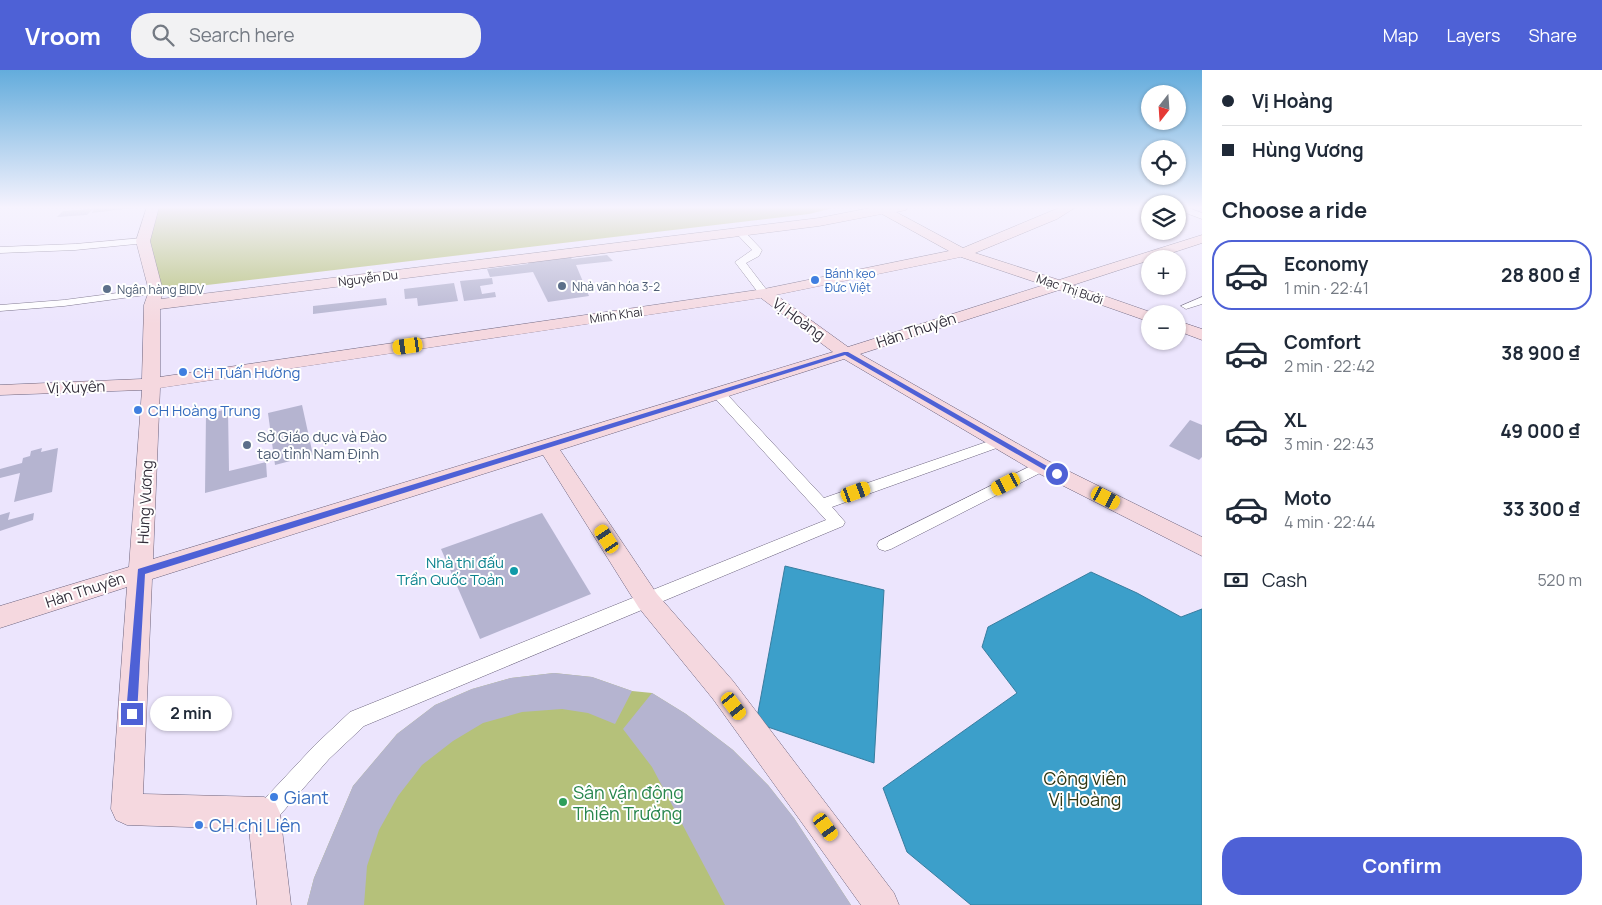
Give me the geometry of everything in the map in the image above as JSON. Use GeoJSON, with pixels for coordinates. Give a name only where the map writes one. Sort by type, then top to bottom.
{"type":"FeatureCollection","features":[{"type":"Feature","properties":{"kind":"street"},"geometry":{"type":"LineString","coordinates":[[0,250],[95,246]]}},
{"type":"Feature","properties":{"kind":"street","name":"Hùng Vương"},"geometry":{"type":"LineString","coordinates":[[144,246],[154,298],[151,384],[127,809],[264,813],[264,815]]}},
{"type":"Feature","properties":{"kind":"street","name":"Nguyễn Du"},"geometry":{"type":"LineString","coordinates":[[154,298],[560,246]]}},
{"type":"Feature","properties":{"kind":"street","name":"Nguyễn Du"},"geometry":{"type":"LineString","coordinates":[[154,298],[616,246]]}},
{"type":"Feature","properties":{"kind":"street","name":"Vị Hoàng"},"geometry":{"type":"LineString","coordinates":[[752,246],[756,250],[756,254],[740,262],[764,294],[846,353],[1041,466],[1202,547]]}},
{"type":"Feature","properties":{"kind":"street","name":"Mạc Thị Bưởi"},"geometry":{"type":"LineString","coordinates":[[949,246],[962,253],[1058,284],[1141,314]]}},
{"type":"Feature","properties":{"kind":"street","name":"Minh Khai"},"geometry":{"type":"LineString","coordinates":[[151,384],[764,294],[962,253],[979,246]]}},
{"type":"Feature","properties":{"kind":"street","name":"Hàn Thuyên"},"geometry":{"type":"LineString","coordinates":[[0,617],[846,353],[1180,246]]}},
{"type":"Feature","properties":{"kind":"street"},"geometry":{"type":"LineString","coordinates":[[0,308],[154,298]]}},
{"type":"Feature","properties":{"kind":"street"},"geometry":{"type":"LineString","coordinates":[[1186,306],[1202,300]]}},
{"type":"Feature","properties":{"kind":"street"},"geometry":{"type":"LineString","coordinates":[[1186,329],[1202,335]]}},
{"type":"Feature","properties":{"kind":"street","name":"Vị Xuyên"},"geometry":{"type":"LineString","coordinates":[[0,390],[151,384]]}},
{"type":"Feature","properties":{"kind":"street"},"geometry":{"type":"LineString","coordinates":[[274,905],[264,815],[322,752],[357,719],[837,522],[718,393]]}},
{"type":"Feature","properties":{"kind":"street"},"geometry":{"type":"LineString","coordinates":[[821,505],[1000,442]]}},
{"type":"Feature","properties":{"kind":"street"},"geometry":{"type":"LineString","coordinates":[[547,446],[648,601],[723,690],[882,905]]}},
{"type":"Feature","properties":{"kind":"street"},"geometry":{"type":"LineString","coordinates":[[884,545],[1041,466]]}},
{"type":"Feature","properties":{"kind":"green space"},"geometry":{"type":"Polygon","coordinates":[[[144,246],[538,246],[156,291],[144,246]]]}},
{"type":"Feature","properties":{"kind":"green space","name":"Sân vận động Thiên Trường"},"geometry":{"type":"Polygon","coordinates":[[[554,673],[592,677],[632,691],[652,693],[686,714],[733,750],[768,785],[794,818],[851,905],[307,905],[314,878],[353,786],[397,734],[435,705],[472,689],[511,678],[554,673]]]}},
{"type":"Feature","properties":{"kind":"water"},"geometry":{"type":"Polygon","coordinates":[[[785,566],[884,590],[874,763],[756,723],[785,566]]]}},
{"type":"Feature","properties":{"kind":"water","name":"Công viên Vị Hoàng"},"geometry":{"type":"Polygon","coordinates":[[[1091,572],[1137,593],[1181,617],[1202,609],[1202,905],[971,905],[907,852],[883,788],[1017,693],[982,647],[988,627],[1091,572]]]}},
{"type":"Feature","properties":{"kind":"building","name":"Nhà văn hóa 3-2"},"geometry":{"type":"Polygon","coordinates":[[[607,255],[613,261],[576,265],[589,296],[548,302],[533,272],[490,277],[487,269],[569,256],[572,259],[607,255]]]}},
{"type":"Feature","properties":{"kind":"building"},"geometry":{"type":"Polygon","coordinates":[[[492,278],[493,284],[480,286],[482,294],[495,292],[496,297],[464,301],[460,281],[492,278]]]}},
{"type":"Feature","properties":{"kind":"building"},"geometry":{"type":"Polygon","coordinates":[[[454,283],[458,301],[418,306],[417,298],[405,299],[404,289],[454,283]]]}},
{"type":"Feature","properties":{"kind":"building"},"geometry":{"type":"Polygon","coordinates":[[[386,298],[387,305],[313,314],[313,306],[386,298]]]}},
{"type":"Feature","properties":{"kind":"building"},"geometry":{"type":"Polygon","coordinates":[[[302,405],[313,455],[275,465],[268,413],[302,405]]]}},
{"type":"Feature","properties":{"kind":"building"},"geometry":{"type":"Polygon","coordinates":[[[228,409],[229,471],[266,462],[267,477],[205,493],[206,414],[228,409]]]}},
{"type":"Feature","properties":{"kind":"building"},"geometry":{"type":"Polygon","coordinates":[[[1190,420],[1202,425],[1202,457],[1199,460],[1169,446],[1190,420]]]}},
{"type":"Feature","properties":{"kind":"building"},"geometry":{"type":"Polygon","coordinates":[[[42,448],[41,452],[58,448],[52,492],[14,502],[20,473],[0,478],[0,469],[22,463],[23,458],[30,456],[31,451],[42,448]]]}},
{"type":"Feature","properties":{"kind":"building"},"geometry":{"type":"Polygon","coordinates":[[[10,512],[8,520],[34,513],[33,520],[0,531],[0,515],[10,512]]]}},
{"type":"Feature","properties":{"kind":"building","name":"Nhà thi đấu Trần Quốc Toản"},"geometry":{"type":"Polygon","coordinates":[[[542,513],[591,594],[480,639],[441,549],[542,513]]]}},
{"type":"Feature","properties":{"kind":"building"},"geometry":{"type":"Polygon","coordinates":[[[554,673],[592,677],[632,691],[615,724],[588,713],[562,709],[522,712],[483,723],[453,741],[422,765],[398,796],[379,830],[367,866],[364,905],[307,905],[314,878],[353,786],[397,734],[435,705],[472,689],[511,678],[554,673]]]}},
{"type":"Feature","properties":{"kind":"building"},"geometry":{"type":"Polygon","coordinates":[[[652,693],[686,714],[733,750],[768,785],[794,818],[851,905],[725,905],[652,767],[623,729],[652,693]]]}},
{"type":"Feature","properties":{"kind":"place","name":"Bánh kẹo Đức Việt"},"geometry":{"type":"Point","coordinates":[815,280]}},
{"type":"Feature","properties":{"kind":"place","name":"Nhà văn hóa 3-2"},"geometry":{"type":"Point","coordinates":[562,286]}},
{"type":"Feature","properties":{"kind":"place","name":"Ngân hàng BIDV"},"geometry":{"type":"Point","coordinates":[107,289]}},
{"type":"Feature","properties":{"kind":"place","name":"CH Tuấn Hường"},"geometry":{"type":"Point","coordinates":[183,372]}},
{"type":"Feature","properties":{"kind":"place","name":"CH Hoàng Trung"},"geometry":{"type":"Point","coordinates":[138,410]}},
{"type":"Feature","properties":{"kind":"place","name":"Sở Giáo dục và Đào tạo tỉnh Nam Định"},"geometry":{"type":"Point","coordinates":[247,445]}},
{"type":"Feature","properties":{"kind":"place","name":"Nhà thi đấu Trần Quốc Toản"},"geometry":{"type":"Point","coordinates":[514,571]}},
{"type":"Feature","properties":{"kind":"place","name":"Giant"},"geometry":{"type":"Point","coordinates":[274,797]}},
{"type":"Feature","properties":{"kind":"place","name":"Sân vận động Thiên Trường"},"geometry":{"type":"Point","coordinates":[563,802]}},
{"type":"Feature","properties":{"kind":"place","name":"CH chị Liên"},"geometry":{"type":"Point","coordinates":[199,825]}},
{"type":"Feature","properties":{"kind":"route"},"geometry":{"type":"LineString","coordinates":[[132,714],[141,572],[846,353],[1057,474]]}}]}
